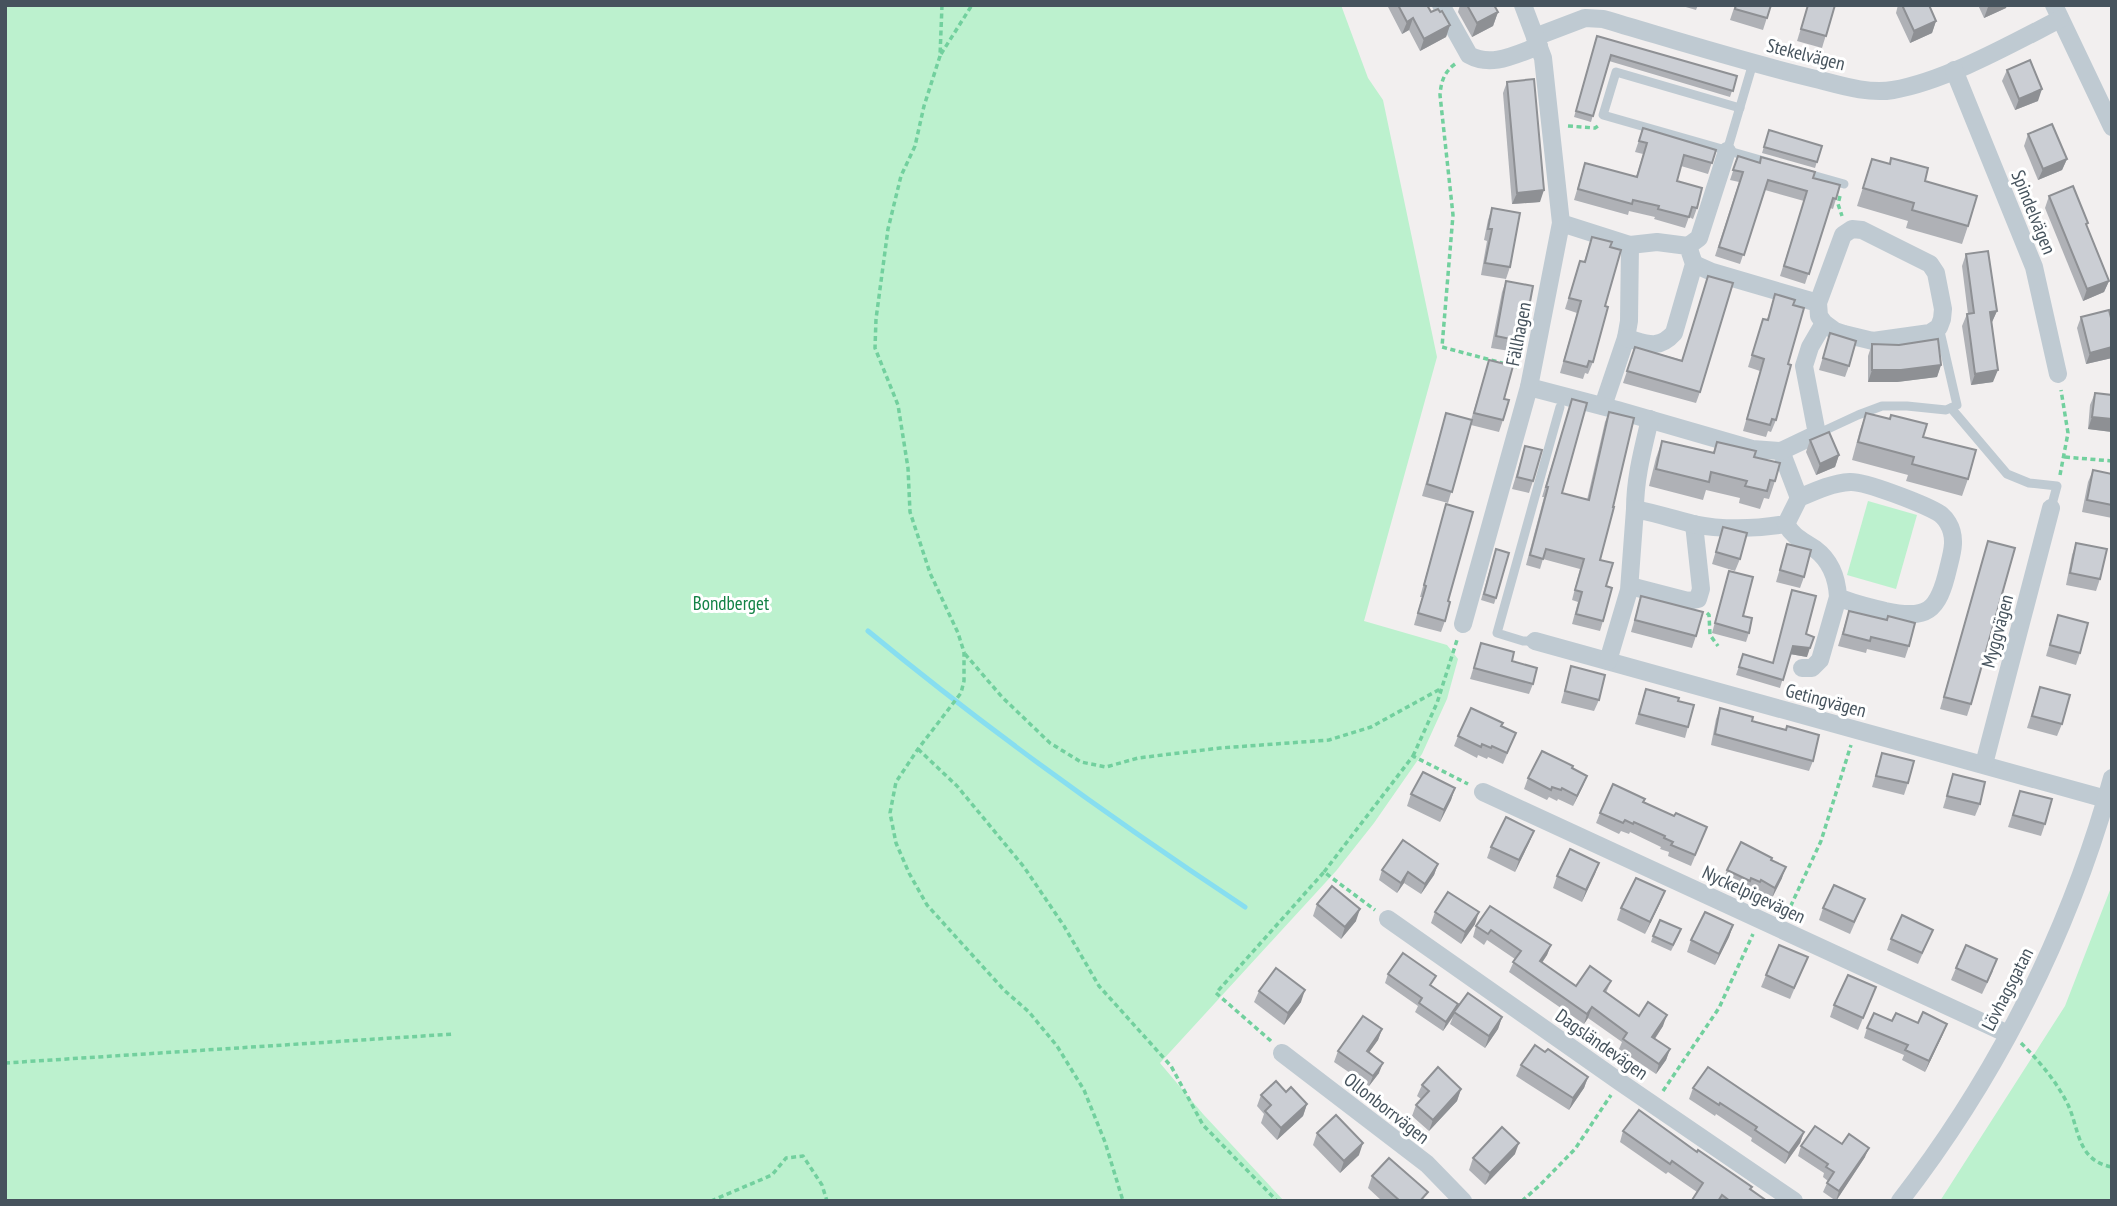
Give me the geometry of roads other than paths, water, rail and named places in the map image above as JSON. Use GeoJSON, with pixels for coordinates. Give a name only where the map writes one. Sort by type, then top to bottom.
{"type":"FeatureCollection","features":[{"type":"Feature","properties":{"kind":"street"},"geometry":{"type":"LineString","coordinates":[[1441,5],[1469,55],[1484,62],[1498,60],[1537,42]]}},
{"type":"Feature","properties":{"kind":"street","name":"Fällhagen"},"geometry":{"type":"LineString","coordinates":[[1463,624],[1531,379],[1561,223],[1543,58],[1523,5]]}},
{"type":"Feature","properties":{"kind":"street"},"geometry":{"type":"LineString","coordinates":[[2057,12],[2112,127]]}},
{"type":"Feature","properties":{"kind":"street","name":"Stekelvägen"},"geometry":{"type":"LineString","coordinates":[[1537,42],[1585,18],[1603,19],[1800,76],[1877,92],[1914,85],[1954,70],[2057,12]]}},
{"type":"Feature","properties":{"kind":"street","name":"Spindelvägen"},"geometry":{"type":"LineString","coordinates":[[1954,70],[2034,267],[2058,374]]}},
{"type":"Feature","properties":{"kind":"street"},"geometry":{"type":"LineString","coordinates":[[1561,223],[1630,244],[1657,242],[1688,246],[1699,237],[1727,151]]}},
{"type":"Feature","properties":{"kind":"street"},"geometry":{"type":"LineString","coordinates":[[1852,229],[1863,230],[1930,264],[1936,273],[1942,319],[1939,327],[1930,333],[1873,341],[1835,331],[1819,316],[1818,303],[1843,235],[1852,229]]}},
{"type":"Feature","properties":{"kind":"street"},"geometry":{"type":"LineString","coordinates":[[1603,406],[1626,338],[1629,321],[1630,244]]}},
{"type":"Feature","properties":{"kind":"street"},"geometry":{"type":"LineString","coordinates":[[1626,338],[1659,344],[1674,333],[1695,264],[1688,246]]}},
{"type":"Feature","properties":{"kind":"street"},"geometry":{"type":"LineString","coordinates":[[1695,264],[1712,272],[1818,303]]}},
{"type":"Feature","properties":{"kind":"street"},"geometry":{"type":"LineString","coordinates":[[1531,379],[1603,406],[1752,449],[1781,452],[1817,434],[1804,366],[1810,347],[1824,323]]}},
{"type":"Feature","properties":{"kind":"street"},"geometry":{"type":"LineString","coordinates":[[1608,661],[1630,586],[1635,487],[1650,419]]}},
{"type":"Feature","properties":{"kind":"street"},"geometry":{"type":"LineString","coordinates":[[1781,452],[1799,498]]}},
{"type":"Feature","properties":{"kind":"street"},"geometry":{"type":"LineString","coordinates":[[1786,524],[1799,498],[1828,486],[1852,482],[1937,512],[1949,524],[1954,544],[1940,596],[1931,608],[1908,616],[1861,606],[1838,597]]}},
{"type":"Feature","properties":{"kind":"street","name":"Myggvägen"},"geometry":{"type":"LineString","coordinates":[[1984,764],[2051,508]]}},
{"type":"Feature","properties":{"kind":"street"},"geometry":{"type":"LineString","coordinates":[[1635,509],[1694,524],[1725,527],[1769,527],[1786,524]]}},
{"type":"Feature","properties":{"kind":"street"},"geometry":{"type":"LineString","coordinates":[[1630,586],[1688,601],[1698,599],[1701,589],[1694,524]]}},
{"type":"Feature","properties":{"kind":"street"},"geometry":{"type":"LineString","coordinates":[[1786,524],[1792,534],[1828,561],[1838,597],[1820,660],[1812,668],[1802,668]]}},
{"type":"Feature","properties":{"kind":"street","name":"Getingvägen"},"geometry":{"type":"LineString","coordinates":[[1535,641],[2106,799]]}},
{"type":"Feature","properties":{"kind":"street","name":"Lövhagsgatan"},"geometry":{"type":"LineString","coordinates":[[1900,1201],[1979,1087],[2034,988],[2084,866],[2112,778]]}},
{"type":"Feature","properties":{"kind":"street","name":"Nyckelpigevägen"},"geometry":{"type":"LineString","coordinates":[[1483,792],[2008,1034]]}},
{"type":"Feature","properties":{"kind":"street","name":"Dagsländevägen"},"geometry":{"type":"LineString","coordinates":[[1388,919],[1794,1201]]}},
{"type":"Feature","properties":{"kind":"street","name":"Ollonborrvägen"},"geometry":{"type":"LineString","coordinates":[[1282,1053],[1427,1164],[1463,1201]]}},
{"type":"Feature","properties":{"kind":"lane"},"geometry":{"type":"LineString","coordinates":[[1727,151],[1752,62]]}},
{"type":"Feature","properties":{"kind":"lane"},"geometry":{"type":"LineString","coordinates":[[1740,108],[1616,72],[1604,115],[1779,166]]}},
{"type":"Feature","properties":{"kind":"lane"},"geometry":{"type":"LineString","coordinates":[[1792,169],[1844,184]]}},
{"type":"Feature","properties":{"kind":"lane"},"geometry":{"type":"LineString","coordinates":[[1817,434],[1882,407],[1907,406],[1946,410],[1957,405],[1939,327]]}},
{"type":"Feature","properties":{"kind":"lane"},"geometry":{"type":"LineString","coordinates":[[1535,641],[1497,633],[1560,407]]}},
{"type":"Feature","properties":{"kind":"lane"},"geometry":{"type":"LineString","coordinates":[[1951,408],[2007,474],[2029,483],[2057,486],[2051,508]]}},
{"type":"Feature","properties":{"kind":"waterway"},"geometry":{"type":"LineString","coordinates":[[868,631],[959,704],[1053,774],[1245,907]]}},
{"type":"Feature","properties":{"kind":"park label","name":"Bondberget"},"geometry":{"type":"Point","coordinates":[731,603]}}]}
